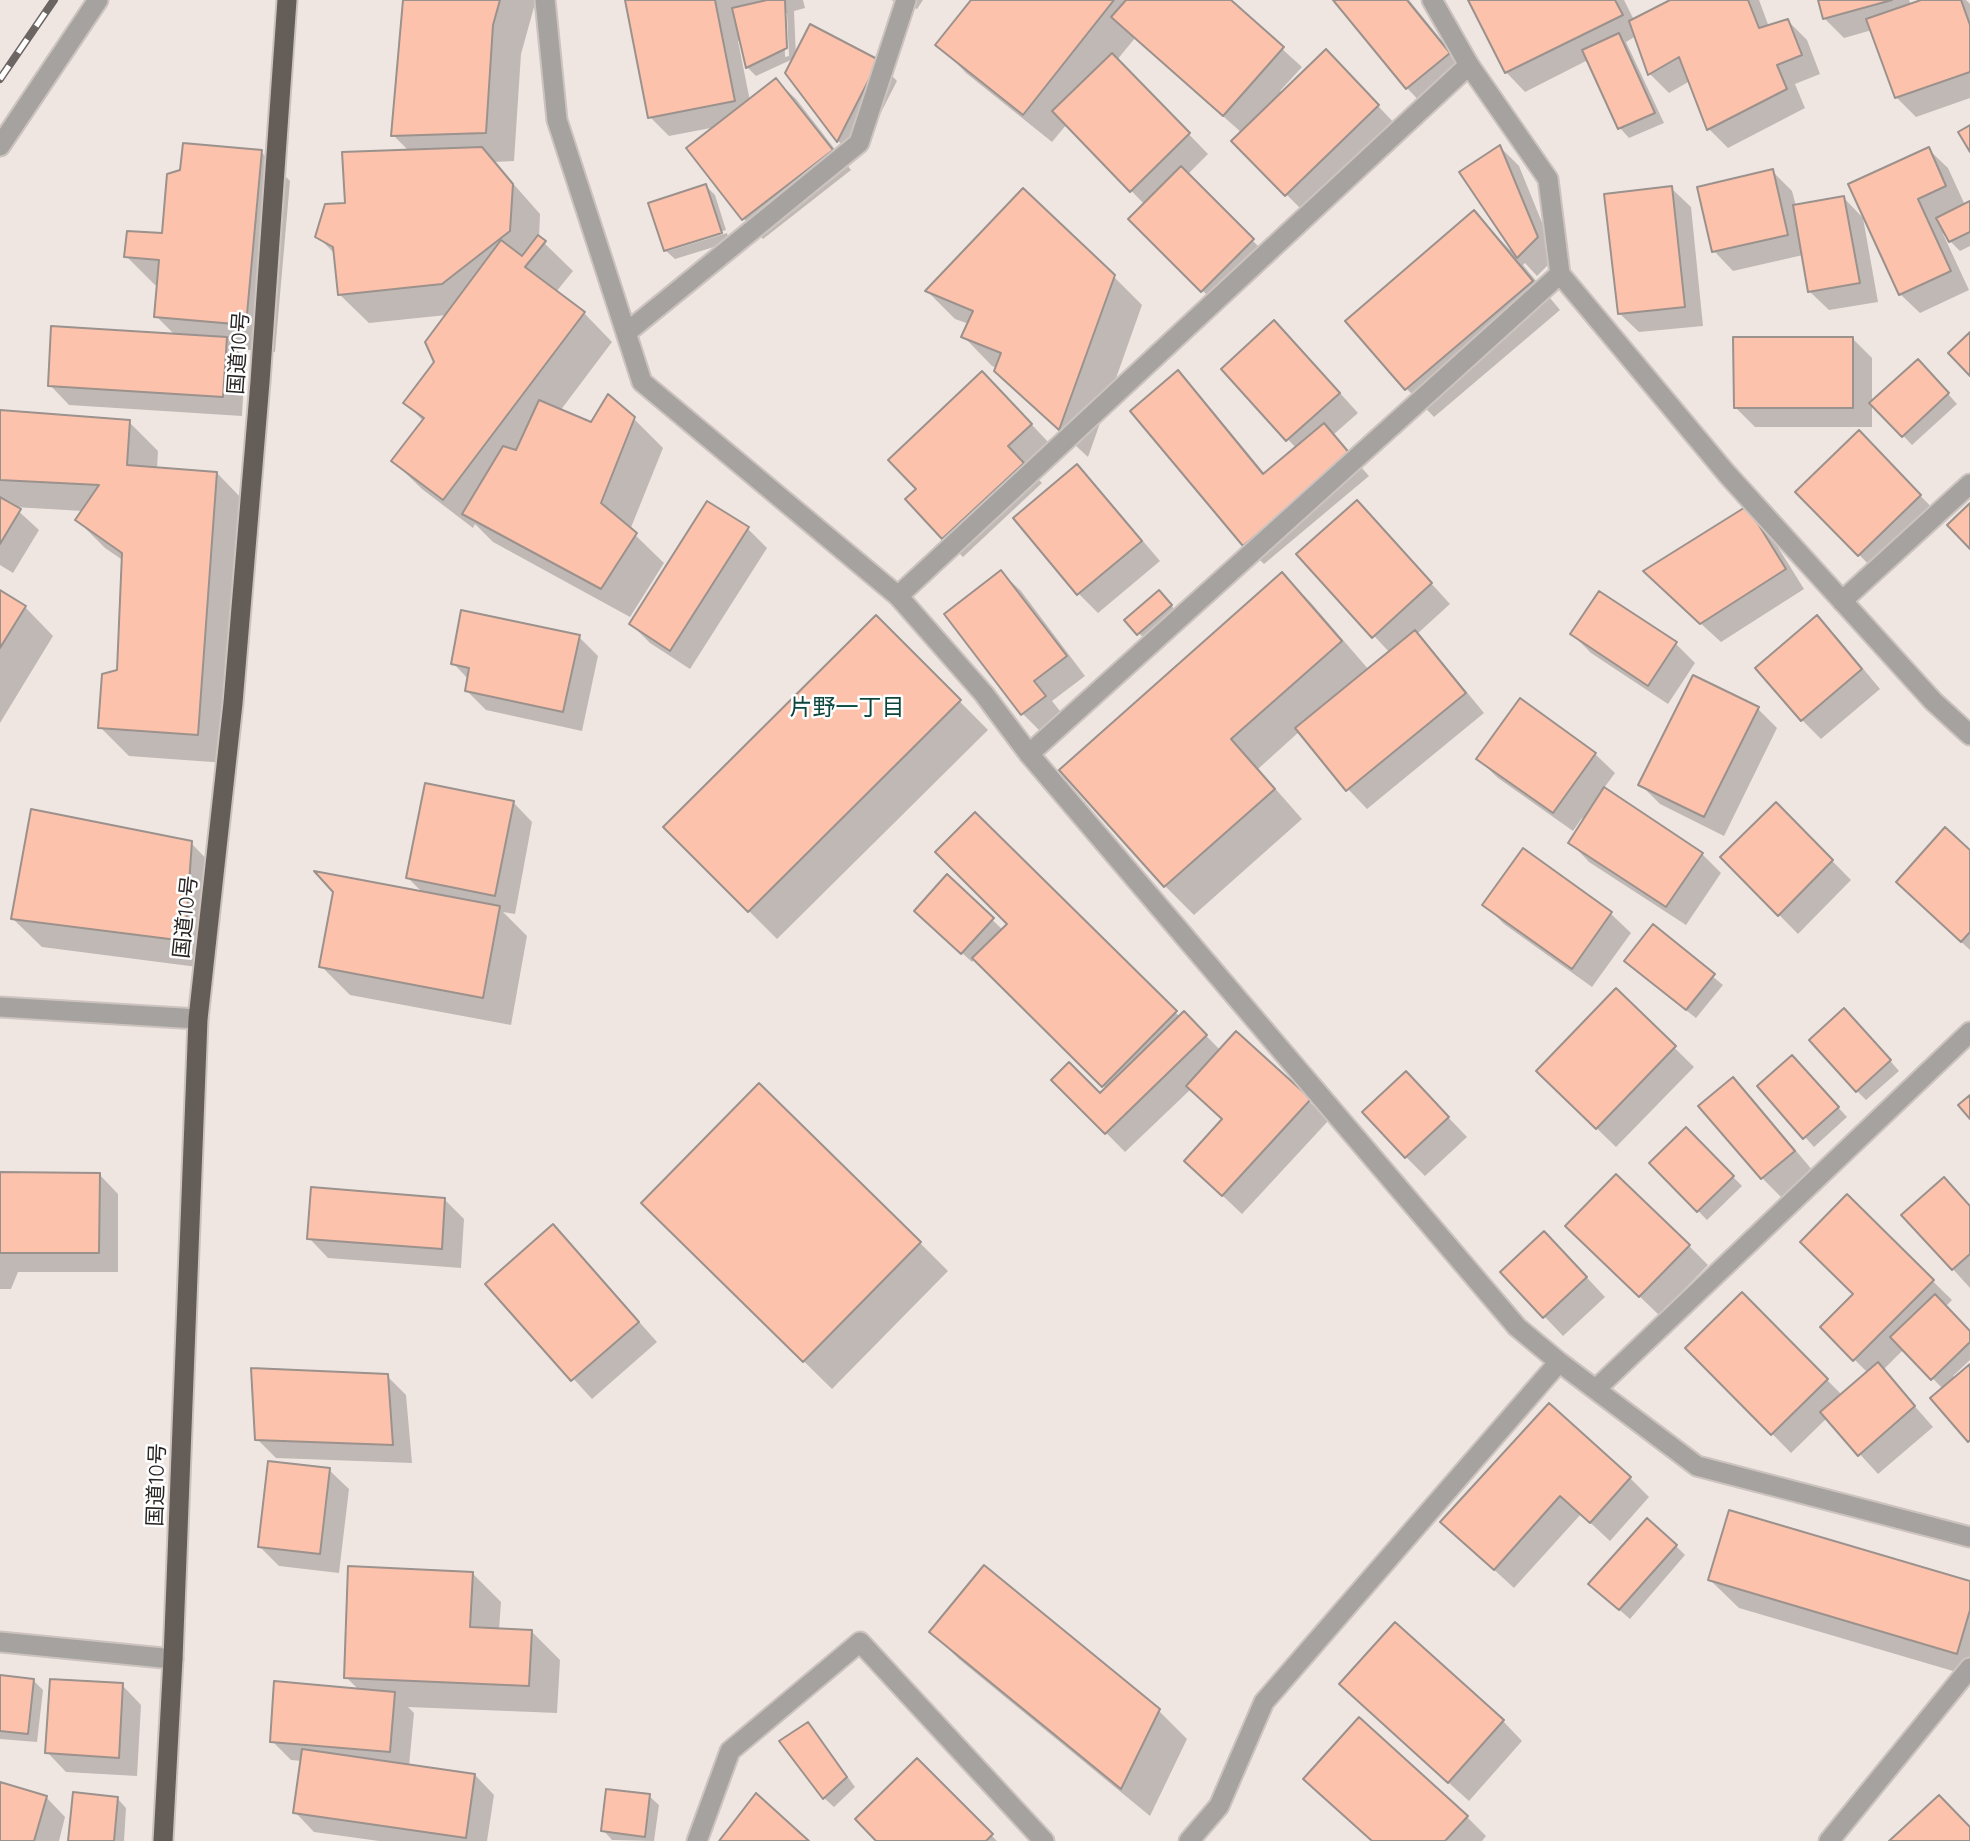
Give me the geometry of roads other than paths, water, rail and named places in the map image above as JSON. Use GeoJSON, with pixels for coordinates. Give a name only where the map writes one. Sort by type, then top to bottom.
{"type":"FeatureCollection","features":[{"type":"Feature","properties":{"kind":"highway","name":"国道10号"},"geometry":{"type":"LineString","coordinates":[[163,1841],[173,1659],[198,1019],[233,703],[261,369],[287,0]]}},
{"type":"Feature","properties":{"kind":"street"},"geometry":{"type":"LineString","coordinates":[[0,146],[98,0]]}},
{"type":"Feature","properties":{"kind":"street"},"geometry":{"type":"LineString","coordinates":[[545,0],[557,120],[642,382],[898,596],[984,694],[1029,754],[1517,1327],[1697,1466],[1970,1537]]}},
{"type":"Feature","properties":{"kind":"street"},"geometry":{"type":"LineString","coordinates":[[626,333],[859,143],[906,0]]}},
{"type":"Feature","properties":{"kind":"street"},"geometry":{"type":"LineString","coordinates":[[1433,0],[1469,65],[1548,179],[1560,274],[1727,474],[1933,701],[1970,734]]}},
{"type":"Feature","properties":{"kind":"street"},"geometry":{"type":"LineString","coordinates":[[898,596],[1469,65]]}},
{"type":"Feature","properties":{"kind":"street"},"geometry":{"type":"LineString","coordinates":[[1029,754],[1560,274]]}},
{"type":"Feature","properties":{"kind":"street"},"geometry":{"type":"LineString","coordinates":[[1842,601],[1970,484]]}},
{"type":"Feature","properties":{"kind":"street"},"geometry":{"type":"LineString","coordinates":[[0,1007],[198,1019]]}},
{"type":"Feature","properties":{"kind":"street"},"geometry":{"type":"LineString","coordinates":[[1596,1389],[1970,1032]]}},
{"type":"Feature","properties":{"kind":"street"},"geometry":{"type":"LineString","coordinates":[[1189,1841],[1219,1806],[1264,1702],[1559,1362]]}},
{"type":"Feature","properties":{"kind":"street"},"geometry":{"type":"LineString","coordinates":[[0,1642],[173,1659]]}},
{"type":"Feature","properties":{"kind":"street"},"geometry":{"type":"LineString","coordinates":[[697,1841],[730,1751],[860,1642],[1044,1841]]}},
{"type":"Feature","properties":{"kind":"street"},"geometry":{"type":"LineString","coordinates":[[1829,1841],[1970,1668]]}},
{"type":"Feature","properties":{"kind":"railway"},"geometry":{"type":"LineString","coordinates":[[0,79],[54,0]]}},
{"type":"Feature","properties":{"kind":"district","name":"片野一丁目"},"geometry":{"type":"Point","coordinates":[847,708]}}]}
